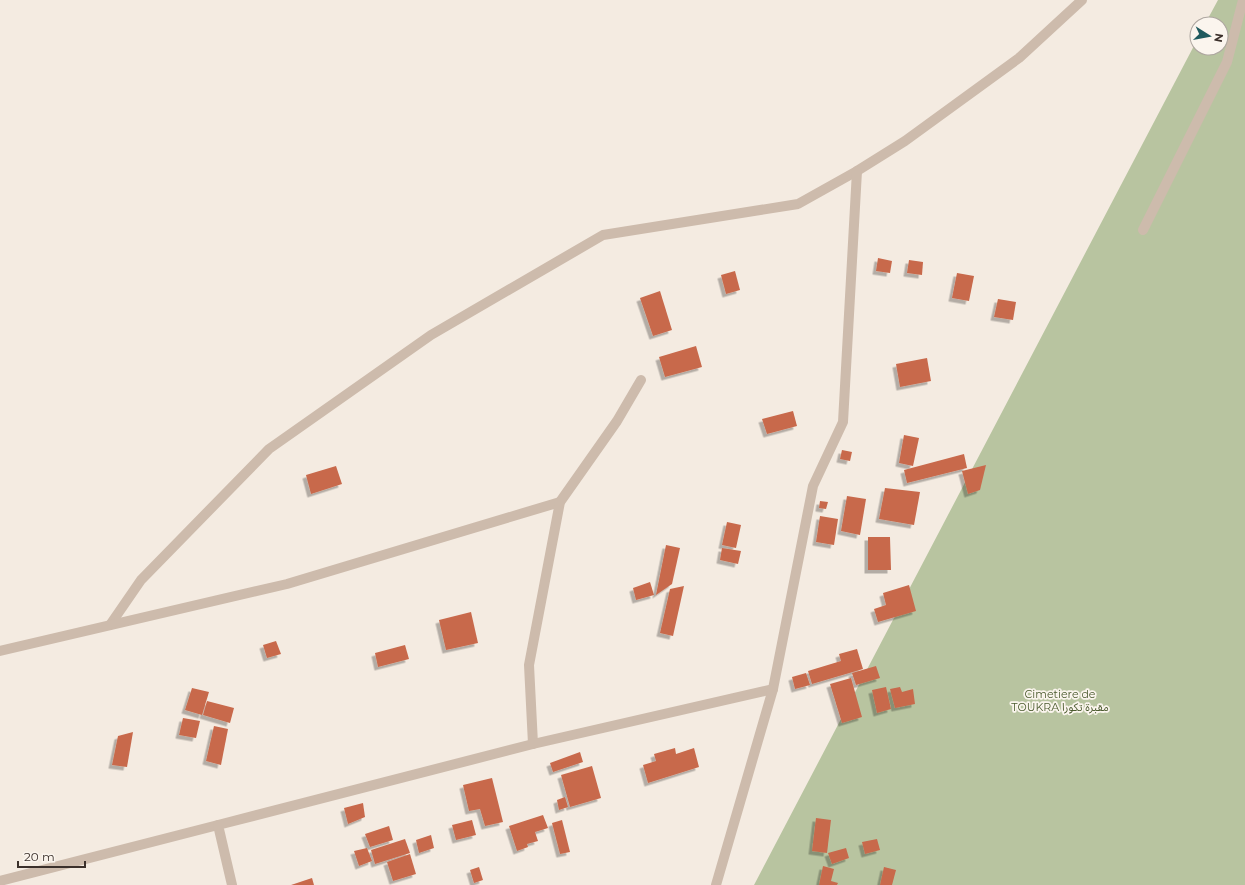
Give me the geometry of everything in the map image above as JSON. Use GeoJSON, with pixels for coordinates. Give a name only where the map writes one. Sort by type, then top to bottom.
{"type":"FeatureCollection","features":[{"type":"Feature","properties":{"kind":"street"},"geometry":{"type":"LineString","coordinates":[[110,625],[141,580],[269,449],[431,335],[603,235],[798,204],[857,171],[904,141],[1019,58],[1082,0]]}},
{"type":"Feature","properties":{"kind":"street"},"geometry":{"type":"LineString","coordinates":[[1143,230],[1227,62],[1244,0]]}},
{"type":"Feature","properties":{"kind":"street"},"geometry":{"type":"LineString","coordinates":[[716,885],[773,689],[813,486],[843,422],[857,171]]}},
{"type":"Feature","properties":{"kind":"street"},"geometry":{"type":"LineString","coordinates":[[533,744],[529,665],[560,502],[616,421],[641,380]]}},
{"type":"Feature","properties":{"kind":"street"},"geometry":{"type":"LineString","coordinates":[[0,651],[287,584],[560,502]]}},
{"type":"Feature","properties":{"kind":"street"},"geometry":{"type":"LineString","coordinates":[[0,881],[533,744],[773,689]]}},
{"type":"Feature","properties":{"kind":"street"},"geometry":{"type":"LineString","coordinates":[[218,825],[232,885]]}},
{"type":"Feature","properties":{"kind":"green space","name":"Cimetiere de TOUKRA مقبرة تكورا"},"geometry":{"type":"Polygon","coordinates":[[[1218,0],[1245,0],[1245,885],[754,885],[1189,55],[1229,56],[1229,16],[1209,16],[1218,0]]]}},
{"type":"Feature","properties":{"kind":"building"},"geometry":{"type":"Polygon","coordinates":[[[878,258],[892,261],[890,273],[876,271],[878,258]]]}},
{"type":"Feature","properties":{"kind":"building"},"geometry":{"type":"Polygon","coordinates":[[[909,260],[923,262],[922,275],[907,273],[909,260]]]}},
{"type":"Feature","properties":{"kind":"building"},"geometry":{"type":"Polygon","coordinates":[[[735,271],[740,290],[726,294],[721,275],[735,271]]]}},
{"type":"Feature","properties":{"kind":"building"},"geometry":{"type":"Polygon","coordinates":[[[957,273],[974,276],[969,301],[952,298],[957,273]]]}},
{"type":"Feature","properties":{"kind":"building"},"geometry":{"type":"Polygon","coordinates":[[[660,291],[672,330],[653,336],[640,298],[660,291]]]}},
{"type":"Feature","properties":{"kind":"building"},"geometry":{"type":"Polygon","coordinates":[[[998,299],[1016,302],[1013,320],[994,317],[998,299]]]}},
{"type":"Feature","properties":{"kind":"building"},"geometry":{"type":"Polygon","coordinates":[[[696,346],[702,367],[665,377],[659,357],[696,346]]]}},
{"type":"Feature","properties":{"kind":"building"},"geometry":{"type":"Polygon","coordinates":[[[927,358],[931,381],[900,387],[896,364],[927,358]]]}},
{"type":"Feature","properties":{"kind":"building"},"geometry":{"type":"Polygon","coordinates":[[[793,411],[797,426],[767,434],[762,419],[793,411]]]}},
{"type":"Feature","properties":{"kind":"building"},"geometry":{"type":"Polygon","coordinates":[[[904,435],[919,438],[913,466],[899,463],[904,435]]]}},
{"type":"Feature","properties":{"kind":"building"},"geometry":{"type":"Polygon","coordinates":[[[842,450],[852,452],[850,461],[840,459],[842,450]]]}},
{"type":"Feature","properties":{"kind":"building"},"geometry":{"type":"Polygon","coordinates":[[[964,454],[967,468],[907,483],[904,470],[964,454]]]}},
{"type":"Feature","properties":{"kind":"building"},"geometry":{"type":"Polygon","coordinates":[[[986,465],[980,490],[968,494],[962,471],[986,465]]]}},
{"type":"Feature","properties":{"kind":"building"},"geometry":{"type":"Polygon","coordinates":[[[336,466],[342,484],[311,494],[306,475],[336,466]]]}},
{"type":"Feature","properties":{"kind":"building"},"geometry":{"type":"Polygon","coordinates":[[[885,488],[920,492],[914,525],[879,519],[885,488]]]}},
{"type":"Feature","properties":{"kind":"building"},"geometry":{"type":"Polygon","coordinates":[[[847,496],[866,499],[860,535],[841,531],[847,496]]]}},
{"type":"Feature","properties":{"kind":"building"},"geometry":{"type":"Polygon","coordinates":[[[820,501],[828,502],[826,509],[819,508],[820,501]]]}},
{"type":"Feature","properties":{"kind":"building"},"geometry":{"type":"Polygon","coordinates":[[[820,516],[838,519],[834,545],[816,542],[820,516]]]}},
{"type":"Feature","properties":{"kind":"building"},"geometry":{"type":"Polygon","coordinates":[[[727,522],[741,525],[736,548],[722,545],[727,522]]]}},
{"type":"Feature","properties":{"kind":"building"},"geometry":{"type":"Polygon","coordinates":[[[868,537],[890,537],[891,570],[868,570],[868,537]]]}},
{"type":"Feature","properties":{"kind":"building"},"geometry":{"type":"Polygon","coordinates":[[[666,545],[680,548],[672,584],[656,595],[666,545]]]}},
{"type":"Feature","properties":{"kind":"building"},"geometry":{"type":"Polygon","coordinates":[[[722,548],[741,551],[738,564],[720,560],[722,548]]]}},
{"type":"Feature","properties":{"kind":"building"},"geometry":{"type":"Polygon","coordinates":[[[650,582],[654,595],[636,600],[633,588],[650,582]]]}},
{"type":"Feature","properties":{"kind":"building"},"geometry":{"type":"Polygon","coordinates":[[[909,585],[916,611],[878,622],[874,609],[886,605],[883,593],[909,585]]]}},
{"type":"Feature","properties":{"kind":"building"},"geometry":{"type":"Polygon","coordinates":[[[684,586],[673,636],[660,633],[670,589],[684,586]]]}},
{"type":"Feature","properties":{"kind":"building"},"geometry":{"type":"Polygon","coordinates":[[[471,612],[478,643],[446,650],[439,620],[471,612]]]}},
{"type":"Feature","properties":{"kind":"building"},"geometry":{"type":"Polygon","coordinates":[[[276,641],[281,654],[267,658],[263,645],[276,641]]]}},
{"type":"Feature","properties":{"kind":"building"},"geometry":{"type":"Polygon","coordinates":[[[405,645],[409,659],[378,667],[375,653],[405,645]]]}},
{"type":"Feature","properties":{"kind":"building"},"geometry":{"type":"Polygon","coordinates":[[[857,649],[863,669],[812,684],[808,671],[841,661],[839,654],[857,649]]]}},
{"type":"Feature","properties":{"kind":"building"},"geometry":{"type":"Polygon","coordinates":[[[876,666],[880,678],[856,685],[852,673],[876,666]]]}},
{"type":"Feature","properties":{"kind":"building"},"geometry":{"type":"Polygon","coordinates":[[[806,673],[810,685],[795,689],[792,677],[806,673]]]}},
{"type":"Feature","properties":{"kind":"building"},"geometry":{"type":"Polygon","coordinates":[[[851,678],[862,717],[842,723],[830,684],[851,678]]]}},
{"type":"Feature","properties":{"kind":"building"},"geometry":{"type":"Polygon","coordinates":[[[886,687],[891,709],[877,713],[872,690],[886,687]]]}},
{"type":"Feature","properties":{"kind":"building"},"geometry":{"type":"Polygon","coordinates":[[[900,687],[902,692],[913,689],[915,704],[895,708],[890,689],[900,687]]]}},
{"type":"Feature","properties":{"kind":"building"},"geometry":{"type":"Polygon","coordinates":[[[192,688],[209,692],[202,715],[185,710],[192,688]]]}},
{"type":"Feature","properties":{"kind":"building"},"geometry":{"type":"Polygon","coordinates":[[[207,701],[234,708],[230,723],[203,715],[207,701]]]}},
{"type":"Feature","properties":{"kind":"building"},"geometry":{"type":"Polygon","coordinates":[[[183,718],[200,721],[196,738],[179,735],[183,718]]]}},
{"type":"Feature","properties":{"kind":"building"},"geometry":{"type":"Polygon","coordinates":[[[214,726],[228,729],[221,765],[206,761],[214,726]]]}},
{"type":"Feature","properties":{"kind":"building"},"geometry":{"type":"Polygon","coordinates":[[[133,732],[127,767],[112,765],[118,736],[133,732]]]}},
{"type":"Feature","properties":{"kind":"building"},"geometry":{"type":"Polygon","coordinates":[[[675,748],[676,754],[694,748],[699,767],[648,783],[643,765],[656,761],[654,754],[675,748]]]}},
{"type":"Feature","properties":{"kind":"building"},"geometry":{"type":"Polygon","coordinates":[[[580,752],[583,762],[553,772],[550,763],[580,752]]]}},
{"type":"Feature","properties":{"kind":"building"},"geometry":{"type":"Polygon","coordinates":[[[592,766],[601,798],[570,807],[561,775],[592,766]]]}},
{"type":"Feature","properties":{"kind":"building"},"geometry":{"type":"Polygon","coordinates":[[[492,778],[503,822],[485,826],[480,809],[469,811],[463,785],[492,778]]]}},
{"type":"Feature","properties":{"kind":"building"},"geometry":{"type":"Polygon","coordinates":[[[565,797],[568,807],[559,810],[557,800],[565,797]]]}},
{"type":"Feature","properties":{"kind":"building"},"geometry":{"type":"Polygon","coordinates":[[[363,803],[365,817],[348,824],[344,808],[363,803]]]}},
{"type":"Feature","properties":{"kind":"building"},"geometry":{"type":"Polygon","coordinates":[[[543,815],[548,828],[535,832],[538,841],[527,844],[528,847],[517,851],[509,826],[543,815]]]}},
{"type":"Feature","properties":{"kind":"building"},"geometry":{"type":"Polygon","coordinates":[[[816,818],[831,820],[827,853],[812,851],[816,818]]]}},
{"type":"Feature","properties":{"kind":"building"},"geometry":{"type":"Polygon","coordinates":[[[472,820],[476,835],[456,840],[452,825],[472,820]]]}},
{"type":"Feature","properties":{"kind":"building"},"geometry":{"type":"Polygon","coordinates":[[[562,820],[570,852],[560,854],[552,823],[562,820]]]}},
{"type":"Feature","properties":{"kind":"building"},"geometry":{"type":"Polygon","coordinates":[[[389,826],[393,840],[370,847],[365,834],[389,826]]]}},
{"type":"Feature","properties":{"kind":"building"},"geometry":{"type":"Polygon","coordinates":[[[431,835],[434,848],[419,853],[416,840],[431,835]]]}},
{"type":"Feature","properties":{"kind":"building"},"geometry":{"type":"Polygon","coordinates":[[[405,839],[410,853],[375,864],[371,850],[405,839]]]}},
{"type":"Feature","properties":{"kind":"building"},"geometry":{"type":"Polygon","coordinates":[[[877,839],[880,850],[865,854],[862,842],[877,839]]]}},
{"type":"Feature","properties":{"kind":"building"},"geometry":{"type":"Polygon","coordinates":[[[367,848],[372,861],[359,866],[354,851],[367,848]]]}},
{"type":"Feature","properties":{"kind":"building"},"geometry":{"type":"Polygon","coordinates":[[[846,848],[849,858],[832,864],[828,853],[846,848]]]}},
{"type":"Feature","properties":{"kind":"building"},"geometry":{"type":"Polygon","coordinates":[[[410,854],[416,874],[393,881],[387,862],[410,854]]]}},
{"type":"Feature","properties":{"kind":"building"},"geometry":{"type":"Polygon","coordinates":[[[823,866],[834,869],[831,881],[838,883],[837,885],[819,885],[823,866]]]}},
{"type":"Feature","properties":{"kind":"building"},"geometry":{"type":"Polygon","coordinates":[[[479,867],[483,880],[474,883],[470,870],[479,867]]]}},
{"type":"Feature","properties":{"kind":"building"},"geometry":{"type":"Polygon","coordinates":[[[884,867],[896,870],[892,885],[880,885],[884,867]]]}},
{"type":"Feature","properties":{"kind":"building"},"geometry":{"type":"Polygon","coordinates":[[[312,878],[314,885],[291,885],[312,878]]]}}]}
